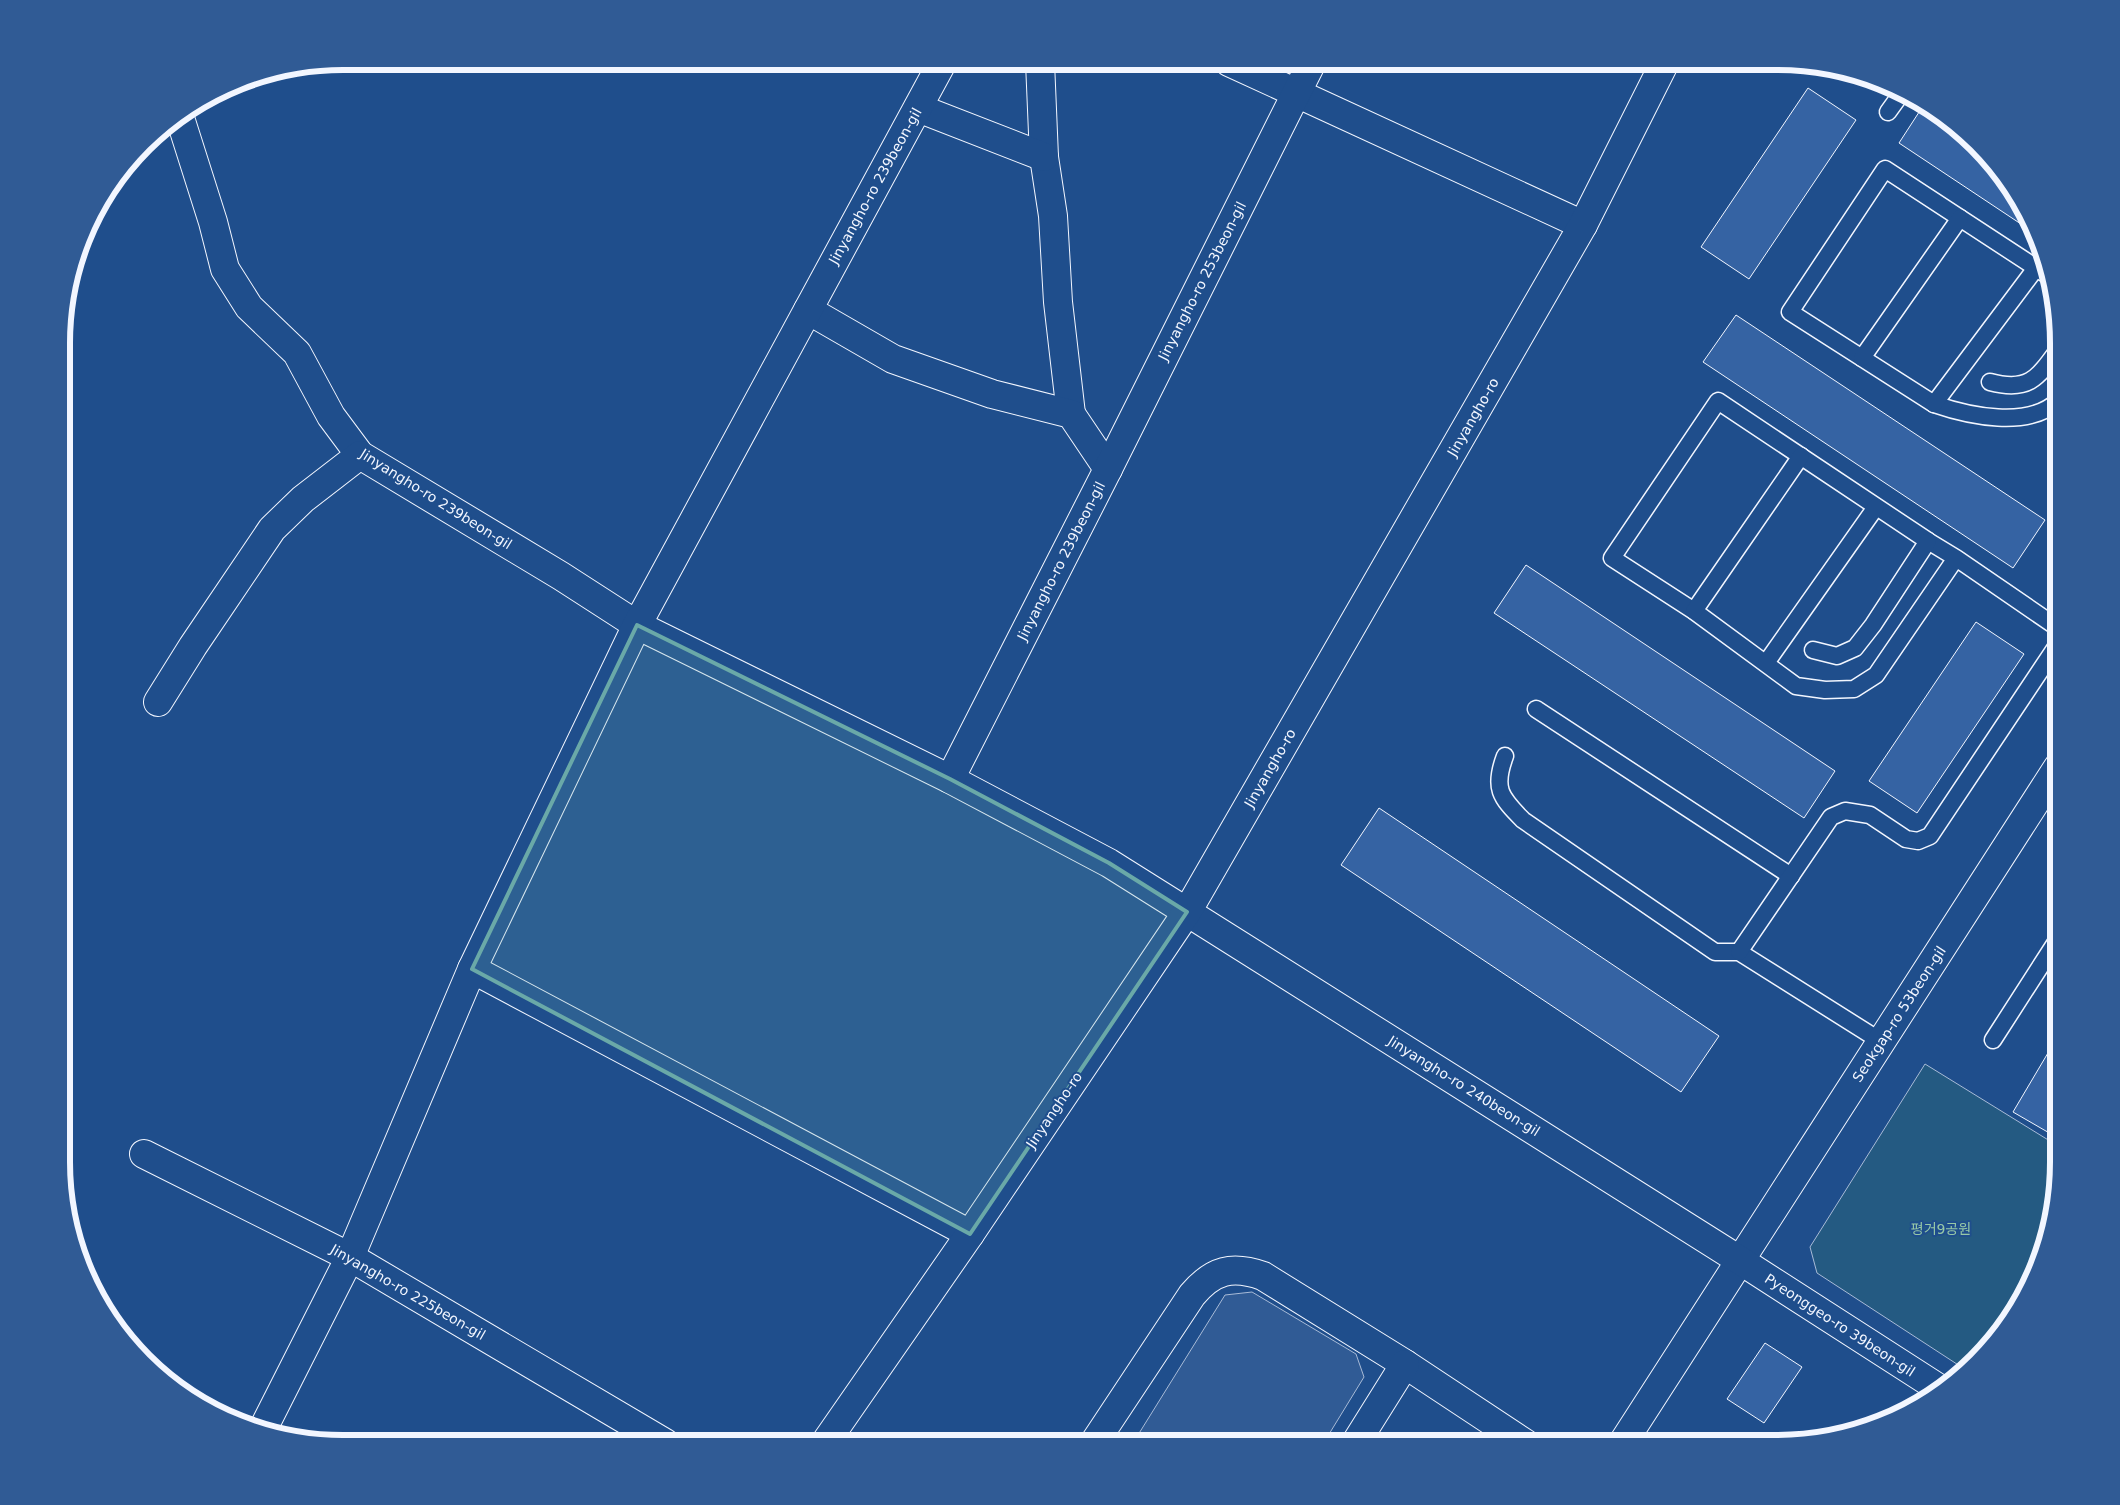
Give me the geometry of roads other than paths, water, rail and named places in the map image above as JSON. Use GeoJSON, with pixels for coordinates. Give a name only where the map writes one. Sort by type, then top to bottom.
{"type":"FeatureCollection","features":[{"type":"Feature","properties":{"kind":"street","name":"Jinyangho-ro 239beon-gil"},"geometry":{"type":"LineString","coordinates":[[637,625],[939,70]]}},
{"type":"Feature","properties":{"kind":"street"},"geometry":{"type":"LineString","coordinates":[[808,310],[893,359],[992,394],[1071,414],[1058,302],[1053,216],[1044,157],[1040,70]]}},
{"type":"Feature","properties":{"kind":"street"},"geometry":{"type":"LineString","coordinates":[[1246,70],[1583,225]]}},
{"type":"Feature","properties":{"kind":"street","name":"Jinyangho-ro 253beon-gil"},"geometry":{"type":"LineString","coordinates":[[1108,469],[1308,70]]}},
{"type":"Feature","properties":{"kind":"street","name":"Jinyangho-ro"},"geometry":{"type":"LineString","coordinates":[[831,1435],[970,1234],[1187,912],[1583,225],[1661,70]]}},
{"type":"Feature","properties":{"kind":"street"},"geometry":{"type":"LineString","coordinates":[[918,108],[1044,157]]}},
{"type":"Feature","properties":{"kind":"street","name":"Jinyangho-ro 239beon-gil"},"geometry":{"type":"LineString","coordinates":[[182,123],[213,222],[225,269],[250,307],[297,353],[332,416],[360,455],[562,576],[637,625],[950,779],[1109,863],[1187,912]]}},
{"type":"Feature","properties":{"kind":"street","name":"Jinyangho-ro 239beon-gil"},"geometry":{"type":"LineString","coordinates":[[950,779],[1108,469],[1071,414]]}},
{"type":"Feature","properties":{"kind":"street"},"geometry":{"type":"LineString","coordinates":[[158,702],[193,646],[272,529],[302,499],[360,455]]}},
{"type":"Feature","properties":{"kind":"street"},"geometry":{"type":"LineString","coordinates":[[265,1424],[350,1257],[472,969],[637,625]]}},
{"type":"Feature","properties":{"kind":"street","name":"Seokgap-ro 53beon-gil"},"geometry":{"type":"LineString","coordinates":[[1628,1435],[2050,780]]}},
{"type":"Feature","properties":{"kind":"street","name":"Jinyangho-ro 240beon-gil"},"geometry":{"type":"LineString","coordinates":[[1187,912],[1741,1261]]}},
{"type":"Feature","properties":{"kind":"street"},"geometry":{"type":"LineString","coordinates":[[472,969],[970,1234]]}},
{"type":"Feature","properties":{"kind":"street","name":"Jinyangho-ro 225beon-gil"},"geometry":{"type":"LineString","coordinates":[[144,1154],[350,1257],[651,1435]]}},
{"type":"Feature","properties":{"kind":"street","name":"Pyeonggeo-ro 39beon-gil"},"geometry":{"type":"LineString","coordinates":[[1741,1261],[1934,1385]]}},
{"type":"Feature","properties":{"kind":"street"},"geometry":{"type":"LineString","coordinates":[[1100,1435],[1192,1295],[1203,1282],[1216,1274],[1232,1270],[1247,1270],[1263,1276],[1405,1364],[1512,1435]]}},
{"type":"Feature","properties":{"kind":"street"},"geometry":{"type":"LineString","coordinates":[[1361,1435],[1405,1364]]}},
{"type":"Feature","properties":{"kind":"lane"},"geometry":{"type":"LineString","coordinates":[[1888,112],[1899,98]]}},
{"type":"Feature","properties":{"kind":"lane"},"geometry":{"type":"LineString","coordinates":[[1934,404],[2040,270],[1885,168],[1790,312],[1934,404],[1957,412],[1995,418],[2031,415],[2050,408]]}},
{"type":"Feature","properties":{"kind":"lane"},"geometry":{"type":"LineString","coordinates":[[1862,358],[1960,218]]}},
{"type":"Feature","properties":{"kind":"lane"},"geometry":{"type":"LineString","coordinates":[[1990,382],[2008,387],[2023,385],[2040,374],[2050,361]]}},
{"type":"Feature","properties":{"kind":"lane"},"geometry":{"type":"LineString","coordinates":[[1956,558],[1876,675],[1854,688],[1825,690],[1796,686],[1694,611],[1612,558],[1718,401],[1956,558],[2050,623]]}},
{"type":"Feature","properties":{"kind":"lane"},"geometry":{"type":"LineString","coordinates":[[1694,611],[1801,456]]}},
{"type":"Feature","properties":{"kind":"lane"},"geometry":{"type":"LineString","coordinates":[[1766,663],[1876,507]]}},
{"type":"Feature","properties":{"kind":"lane"},"geometry":{"type":"LineString","coordinates":[[1813,650],[1837,656],[1855,648],[1873,625],[1928,541]]}},
{"type":"Feature","properties":{"kind":"lane"},"geometry":{"type":"LineString","coordinates":[[1739,952],[1830,817],[1845,811],[1870,815],[1906,839],[1918,841],[1930,836],[2050,656]]}},
{"type":"Feature","properties":{"kind":"lane"},"geometry":{"type":"LineString","coordinates":[[1536,709],[1791,876]]}},
{"type":"Feature","properties":{"kind":"lane"},"geometry":{"type":"LineString","coordinates":[[1505,756],[1498,779],[1500,794],[1507,804],[1524,820],[1715,952],[1739,952],[1882,1042]]}},
{"type":"Feature","properties":{"kind":"lane"},"geometry":{"type":"LineString","coordinates":[[1993,1040],[2050,951]]}},
{"type":"Feature","properties":{"kind":"park label","name":"평거9공원"},"geometry":{"type":"Point","coordinates":[1941,1229]}}]}
